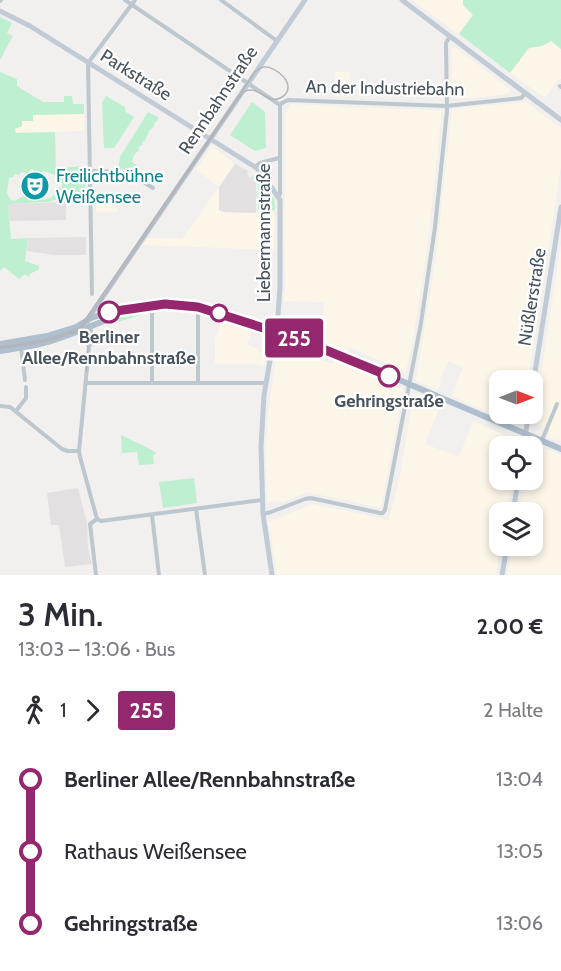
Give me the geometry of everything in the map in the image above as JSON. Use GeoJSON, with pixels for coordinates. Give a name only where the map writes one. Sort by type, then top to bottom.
{"type":"FeatureCollection","features":[{"type":"Feature","properties":{"kind":"main road"},"geometry":{"type":"LineString","coordinates":[[0,344],[47,336],[89,324],[109,312],[152,305],[177,304],[198,307],[334,352],[530,436]]}},
{"type":"Feature","properties":{"kind":"main road","name":"Rennbahnstraße"},"geometry":{"type":"LineString","coordinates":[[75,333],[89,324]]}},
{"type":"Feature","properties":{"kind":"main road"},"geometry":{"type":"LineString","coordinates":[[0,351],[45,343],[75,333]]}},
{"type":"Feature","properties":{"kind":"main road"},"geometry":{"type":"LineString","coordinates":[[543,441],[561,449]]}},
{"type":"Feature","properties":{"kind":"street"},"geometry":{"type":"LineString","coordinates":[[125,0],[134,2],[280,105]]}},
{"type":"Feature","properties":{"kind":"street"},"geometry":{"type":"LineString","coordinates":[[222,0],[278,41]]}},
{"type":"Feature","properties":{"kind":"street","name":"Rennbahnstraße"},"geometry":{"type":"LineString","coordinates":[[89,324],[210,139],[305,0]]}},
{"type":"Feature","properties":{"kind":"street"},"geometry":{"type":"LineString","coordinates":[[402,0],[561,120]]}},
{"type":"Feature","properties":{"kind":"street"},"geometry":{"type":"LineString","coordinates":[[92,294],[88,63],[134,2]]}},
{"type":"Feature","properties":{"kind":"street","name":"Parkstraße"},"geometry":{"type":"LineString","coordinates":[[0,11],[30,26],[255,166],[278,196]]}},
{"type":"Feature","properties":{"kind":"street"},"geometry":{"type":"LineString","coordinates":[[263,514],[311,498],[380,513],[386,510],[421,323],[435,222],[446,106],[445,49],[450,36]]}},
{"type":"Feature","properties":{"kind":"street","name":"An der Industriebahn"},"geometry":{"type":"LineString","coordinates":[[280,105],[285,101],[294,100],[446,106],[521,98],[525,94]]}},
{"type":"Feature","properties":{"kind":"street","name":"Liebermannstraße"},"geometry":{"type":"LineString","coordinates":[[272,575],[263,514],[261,434],[280,287],[280,200],[278,196],[280,194],[280,105]]}},
{"type":"Feature","properties":{"kind":"street"},"geometry":{"type":"LineString","coordinates":[[255,166],[279,158]]}},
{"type":"Feature","properties":{"kind":"street"},"geometry":{"type":"LineString","coordinates":[[90,171],[122,172],[153,189]]}},
{"type":"Feature","properties":{"kind":"street","name":"Nüßlerstraße"},"geometry":{"type":"LineString","coordinates":[[535,370],[561,207]]}},
{"type":"Feature","properties":{"kind":"street"},"geometry":{"type":"LineString","coordinates":[[152,305],[152,383]]}},
{"type":"Feature","properties":{"kind":"street"},"geometry":{"type":"LineString","coordinates":[[198,307],[198,383]]}},
{"type":"Feature","properties":{"kind":"street"},"geometry":{"type":"LineString","coordinates":[[88,357],[92,333],[89,324]]}},
{"type":"Feature","properties":{"kind":"street"},"geometry":{"type":"LineString","coordinates":[[75,333],[83,334],[88,339],[79,451],[97,519]]}},
{"type":"Feature","properties":{"kind":"street"},"geometry":{"type":"LineString","coordinates":[[21,348],[25,380]]}},
{"type":"Feature","properties":{"kind":"street"},"geometry":{"type":"LineString","coordinates":[[86,383],[266,383]]}},
{"type":"Feature","properties":{"kind":"street"},"geometry":{"type":"LineString","coordinates":[[16,411],[26,398],[26,387]]}},
{"type":"Feature","properties":{"kind":"street"},"geometry":{"type":"LineString","coordinates":[[543,438],[556,404]]}},
{"type":"Feature","properties":{"kind":"street"},"geometry":{"type":"LineString","coordinates":[[0,406],[10,407],[16,411],[62,449],[79,451]]}},
{"type":"Feature","properties":{"kind":"street"},"geometry":{"type":"LineString","coordinates":[[525,434],[527,424]]}},
{"type":"Feature","properties":{"kind":"street"},"geometry":{"type":"LineString","coordinates":[[97,519],[101,521],[262,500]]}},
{"type":"Feature","properties":{"kind":"street"},"geometry":{"type":"LineString","coordinates":[[196,509],[205,575]]}},
{"type":"Feature","properties":{"kind":"street"},"geometry":{"type":"LineString","coordinates":[[152,514],[159,575]]}},
{"type":"Feature","properties":{"kind":"street"},"geometry":{"type":"LineString","coordinates":[[96,575],[90,524],[97,519]]}},
{"type":"Feature","properties":{"kind":"street"},"geometry":{"type":"LineString","coordinates":[[502,575],[505,556]]}},
{"type":"Feature","properties":{"kind":"shaded area"},"geometry":{"type":"Polygon","coordinates":[[[412,0],[463,0],[463,5],[473,14],[458,34],[412,0]]]}},
{"type":"Feature","properties":{"kind":"shaded area"},"geometry":{"type":"Polygon","coordinates":[[[551,41],[561,50],[561,79],[545,98],[510,73],[529,48],[551,41]]]}},
{"type":"Feature","properties":{"kind":"shaded area"},"geometry":{"type":"Polygon","coordinates":[[[455,47],[510,89],[509,94],[458,99],[452,93],[451,49],[455,47]]]}},
{"type":"Feature","properties":{"kind":"shaded area"},"geometry":{"type":"Polygon","coordinates":[[[335,72],[349,72],[350,97],[336,96],[335,72]]]}},
{"type":"Feature","properties":{"kind":"shaded area"},"geometry":{"type":"Polygon","coordinates":[[[526,102],[561,128],[561,166],[530,370],[489,370],[489,412],[451,396],[463,368],[449,361],[439,381],[441,382],[438,390],[416,381],[436,255],[452,109],[526,102]]]}},
{"type":"Feature","properties":{"kind":"shaded area"},"geometry":{"type":"Polygon","coordinates":[[[291,104],[442,110],[426,257],[406,372],[349,347],[348,352],[322,342],[324,302],[284,301],[285,113],[291,104]]]}},
{"type":"Feature","properties":{"kind":"shaded area"},"geometry":{"type":"Polygon","coordinates":[[[84,114],[84,131],[15,133],[15,128],[22,126],[22,121],[33,115],[84,114]]]}},
{"type":"Feature","properties":{"kind":"shaded area"},"geometry":{"type":"Polygon","coordinates":[[[212,146],[235,164],[219,187],[196,169],[212,146]]]}},
{"type":"Feature","properties":{"kind":"shaded area"},"geometry":{"type":"Polygon","coordinates":[[[235,164],[248,171],[247,174],[253,181],[256,181],[256,213],[219,210],[219,187],[235,164]]]}},
{"type":"Feature","properties":{"kind":"shaded area"},"geometry":{"type":"Polygon","coordinates":[[[219,187],[223,212],[275,213],[274,250],[143,245],[148,238],[182,239],[219,187]]]}},
{"type":"Feature","properties":{"kind":"shaded area"},"geometry":{"type":"Polygon","coordinates":[[[96,196],[118,196],[117,212],[96,212],[96,196]]]}},
{"type":"Feature","properties":{"kind":"shaded area"},"geometry":{"type":"Polygon","coordinates":[[[66,202],[66,220],[10,221],[8,204],[66,202]]]}},
{"type":"Feature","properties":{"kind":"shaded area"},"geometry":{"type":"Polygon","coordinates":[[[86,237],[86,255],[54,255],[27,251],[28,238],[86,237]]]}},
{"type":"Feature","properties":{"kind":"shaded area"},"geometry":{"type":"Polygon","coordinates":[[[561,244],[561,441],[547,437],[550,430],[536,424],[543,424],[542,370],[561,244]]]}},
{"type":"Feature","properties":{"kind":"shaded area"},"geometry":{"type":"Polygon","coordinates":[[[222,320],[252,330],[247,345],[266,354],[264,366],[215,364],[215,339],[222,320]]]}},
{"type":"Feature","properties":{"kind":"shaded area"},"geometry":{"type":"Polygon","coordinates":[[[278,345],[333,364],[333,358],[404,388],[381,508],[307,492],[286,501],[267,502],[267,422],[278,345]]]}},
{"type":"Feature","properties":{"kind":"shaded area"},"geometry":{"type":"Polygon","coordinates":[[[414,393],[441,404],[425,444],[459,457],[473,421],[507,436],[489,436],[489,490],[510,490],[509,502],[489,502],[489,556],[499,556],[496,575],[277,575],[268,522],[313,504],[389,520],[400,475],[414,393]]]}},
{"type":"Feature","properties":{"kind":"shaded area"},"geometry":{"type":"Polygon","coordinates":[[[543,448],[561,455],[561,575],[507,575],[510,556],[543,556],[543,502],[521,502],[525,490],[543,490],[543,448]]]}},
{"type":"Feature","properties":{"kind":"shaded area"},"geometry":{"type":"Polygon","coordinates":[[[78,488],[87,522],[88,548],[92,564],[65,567],[59,525],[51,525],[47,493],[78,488]]]}},
{"type":"Feature","properties":{"kind":"green space"},"geometry":{"type":"Polygon","coordinates":[[[463,0],[561,0],[561,49],[551,41],[542,46],[529,48],[510,73],[459,34],[473,15],[463,5],[463,0]]]}},
{"type":"Feature","properties":{"kind":"green space"},"geometry":{"type":"Polygon","coordinates":[[[0,17],[12,23],[7,33],[13,36],[0,60],[0,17]]]}},
{"type":"Feature","properties":{"kind":"green space"},"geometry":{"type":"Polygon","coordinates":[[[0,72],[17,79],[17,86],[43,102],[64,102],[64,96],[72,96],[73,104],[84,104],[84,114],[33,115],[33,121],[22,121],[22,126],[15,129],[16,133],[55,132],[56,168],[85,166],[85,199],[62,199],[62,196],[68,195],[68,192],[65,188],[57,191],[56,188],[62,187],[62,183],[56,183],[58,177],[48,172],[30,170],[35,182],[25,182],[27,176],[25,172],[9,178],[7,193],[11,200],[14,201],[24,196],[25,192],[35,192],[32,198],[42,200],[60,193],[61,199],[49,202],[8,204],[11,239],[28,238],[25,261],[39,266],[39,269],[29,277],[25,274],[19,279],[4,267],[0,271],[0,72]]]}},
{"type":"Feature","properties":{"kind":"green space"},"geometry":{"type":"Polygon","coordinates":[[[106,96],[125,107],[126,112],[134,117],[114,148],[104,148],[102,103],[106,96]]]}},
{"type":"Feature","properties":{"kind":"green space"},"geometry":{"type":"Polygon","coordinates":[[[252,102],[265,112],[266,148],[255,151],[230,135],[252,102]]]}},
{"type":"Feature","properties":{"kind":"green space"},"geometry":{"type":"Polygon","coordinates":[[[148,112],[158,119],[130,161],[137,165],[132,172],[118,168],[120,157],[148,112]]]}},
{"type":"Feature","properties":{"kind":"green space"},"geometry":{"type":"Polygon","coordinates":[[[256,174],[260,178],[260,187],[261,179],[274,199],[275,210],[258,210],[258,181],[251,177],[256,174]]]}},
{"type":"Feature","properties":{"kind":"green space"},"geometry":{"type":"Polygon","coordinates":[[[177,307],[194,309],[194,313],[149,312],[118,322],[116,319],[140,310],[177,307]]]}},
{"type":"Feature","properties":{"kind":"green space"},"geometry":{"type":"Polygon","coordinates":[[[121,435],[156,453],[153,456],[154,464],[139,465],[137,452],[122,453],[121,435]]]}},
{"type":"Feature","properties":{"kind":"green space"},"geometry":{"type":"Polygon","coordinates":[[[194,478],[197,503],[163,508],[159,482],[194,478]]]}},
{"type":"Feature","properties":{"kind":"tram line"},"geometry":{"type":"LineString","coordinates":[[0,347],[53,337],[81,326],[255,72],[260,68],[268,67],[284,77],[287,82],[287,92],[277,99],[272,99],[254,90],[243,92],[83,327],[54,339],[0,348]]}},
{"type":"Feature","properties":{"kind":"tram line"},"geometry":{"type":"LineString","coordinates":[[70,333],[81,333],[87,341],[86,371]]}},
{"type":"Feature","properties":{"kind":"bus line","name":"255"},"geometry":{"type":"LineString","coordinates":[[109,312],[165,304],[198,307],[301,340],[389,376]]}},
{"type":"Feature","properties":{"kind":"place","name":"Freilichtbühne Weißensee"},"geometry":{"type":"Point","coordinates":[35,186]}},
{"type":"Feature","properties":{"kind":"place","name":"Berliner Allee/Rennbahnstraße"},"geometry":{"type":"Point","coordinates":[109,312]}},
{"type":"Feature","properties":{"kind":"place","name":"Gehringstraße"},"geometry":{"type":"Point","coordinates":[389,376]}}]}
